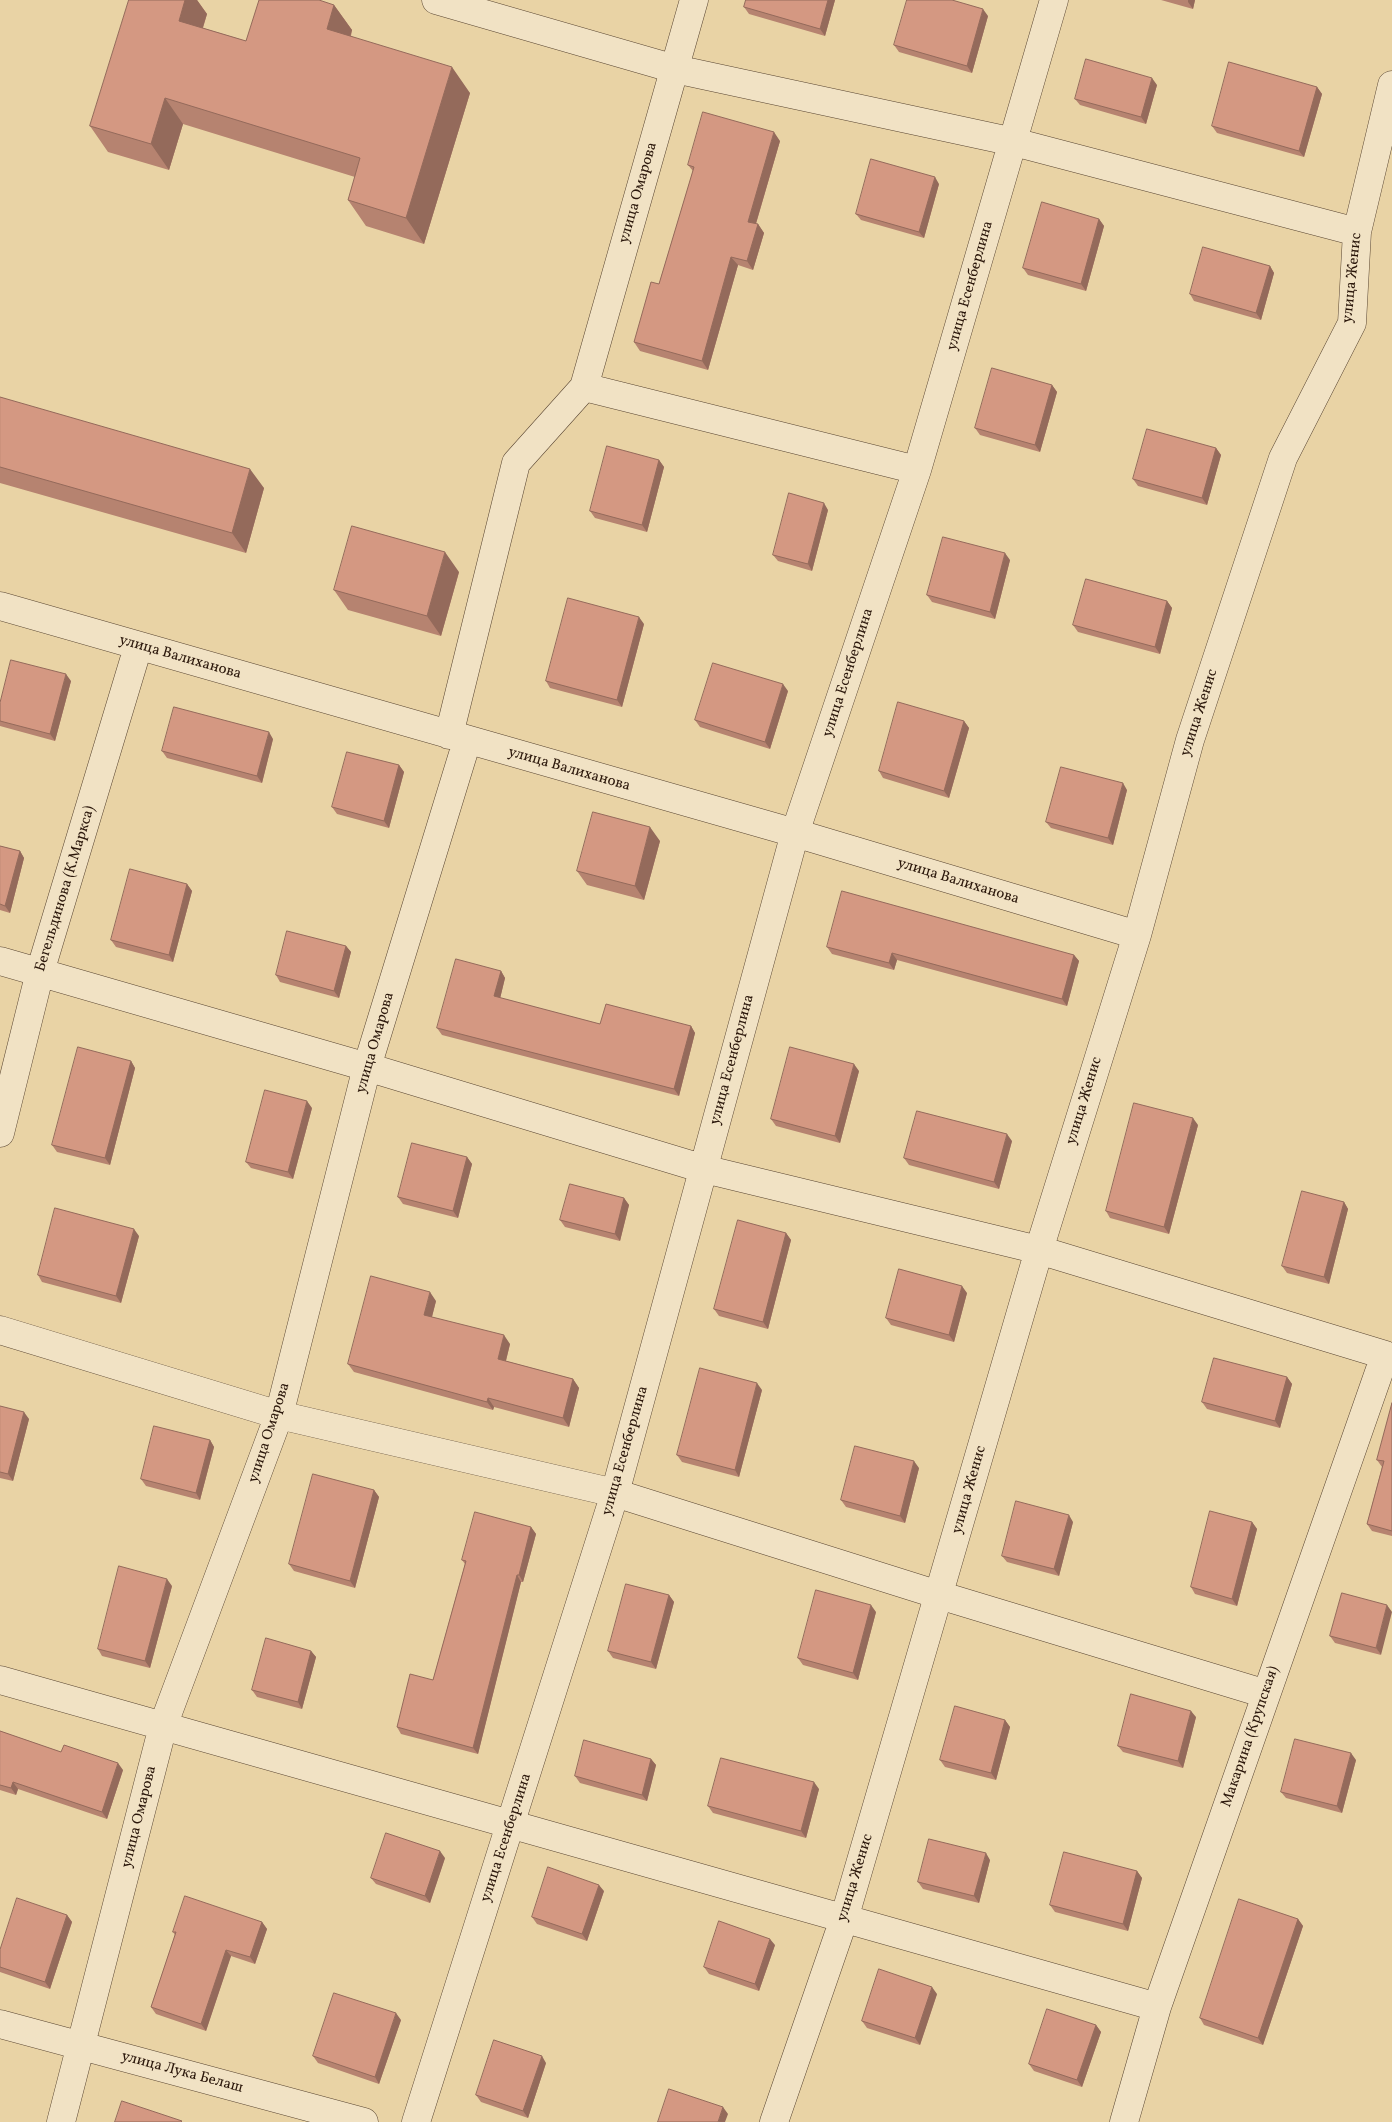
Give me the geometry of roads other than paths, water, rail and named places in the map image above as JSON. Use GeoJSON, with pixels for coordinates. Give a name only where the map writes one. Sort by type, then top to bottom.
{"type":"FeatureCollection","features":[{"type":"Feature","properties":{"kind":"street"},"geometry":{"type":"LineString","coordinates":[[436,0],[675,69],[1014,142],[1357,232]]}},
{"type":"Feature","properties":{"kind":"street","name":"улица Омарова"},"geometry":{"type":"LineString","coordinates":[[61,2122],[163,1726],[279,1415],[367,1067],[458,738],[516,463],[584,386],[694,0]]}},
{"type":"Feature","properties":{"kind":"street","name":"улица Есенберлина"},"geometry":{"type":"LineString","coordinates":[[416,2122],[512,1824],[615,1492],[795,834],[917,470],[1054,0]]}},
{"type":"Feature","properties":{"kind":"street","name":"улица Женис"},"geometry":{"type":"LineString","coordinates":[[774,2122],[844,1919],[1039,1250],[1137,935],[1190,740],[1283,458],[1352,323],[1357,232],[1392,85]]}},
{"type":"Feature","properties":{"kind":"street"},"geometry":{"type":"LineString","coordinates":[[584,386],[917,470]]}},
{"type":"Feature","properties":{"kind":"street","name":"улица Валиханова"},"geometry":{"type":"LineString","coordinates":[[0,606],[795,834],[1137,935]]}},
{"type":"Feature","properties":{"kind":"street","name":"Бегельдинова (К.Маркса)"},"geometry":{"type":"LineString","coordinates":[[0,1132],[40,972],[138,647]]}},
{"type":"Feature","properties":{"kind":"street"},"geometry":{"type":"LineString","coordinates":[[0,961],[367,1067],[704,1169],[1039,1250]]}},
{"type":"Feature","properties":{"kind":"street","name":"Макарина (Крупская)"},"geometry":{"type":"LineString","coordinates":[[1039,1250],[1385,1355],[1156,2007],[1124,2122]]}},
{"type":"Feature","properties":{"kind":"street"},"geometry":{"type":"LineString","coordinates":[[0,1330],[279,1415],[615,1492],[939,1595],[1266,1694]]}},
{"type":"Feature","properties":{"kind":"street"},"geometry":{"type":"LineString","coordinates":[[0,1680],[1156,2007]]}},
{"type":"Feature","properties":{"kind":"street","name":"улица Лука Белаш"},"geometry":{"type":"LineString","coordinates":[[0,2024],[364,2122]]}}]}
